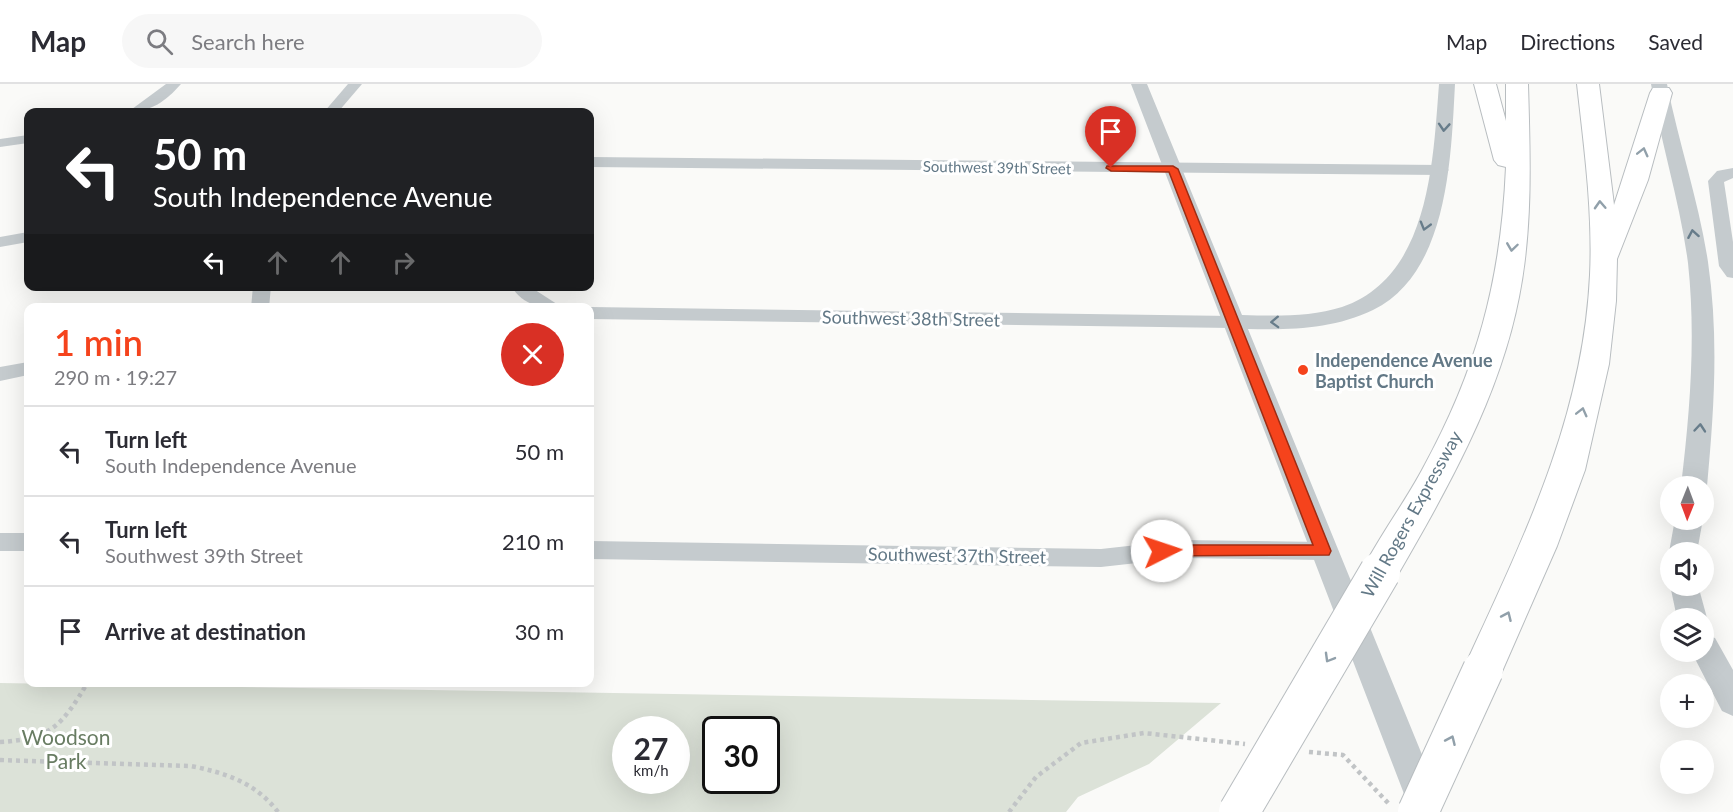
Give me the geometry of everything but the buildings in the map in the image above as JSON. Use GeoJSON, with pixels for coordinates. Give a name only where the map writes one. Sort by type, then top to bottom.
{"type":"FeatureCollection","features":[{"type":"Feature","properties":{"kind":"highway"},"geometry":{"type":"LineString","coordinates":[[1485,84],[1518,202]]}},
{"type":"Feature","properties":{"kind":"highway","name":"Will Rogers Expressway"},"geometry":{"type":"LineString","coordinates":[[1239,812],[1430,488],[1484,370],[1505,298],[1518,202],[1517,84]]}},
{"type":"Feature","properties":{"kind":"highway"},"geometry":{"type":"LineString","coordinates":[[1418,812],[1529,566],[1568,469],[1597,342],[1604,263],[1599,175],[1588,84]]}},
{"type":"Feature","properties":{"kind":"highway"},"geometry":{"type":"LineString","coordinates":[[1604,263],[1636,180],[1660,88]]}},
{"type":"Feature","properties":{"kind":"street"},"geometry":{"type":"LineString","coordinates":[[143,108],[174,84]]}},
{"type":"Feature","properties":{"kind":"street"},"geometry":{"type":"LineString","coordinates":[[335,108],[355,84]]}},
{"type":"Feature","properties":{"kind":"street"},"geometry":{"type":"LineString","coordinates":[[1139,84],[1428,812]]}},
{"type":"Feature","properties":{"kind":"street"},"geometry":{"type":"LineString","coordinates":[[1232,322],[1301,322],[1319,319],[1347,312],[1380,297],[1395,283],[1409,266],[1421,239],[1441,170],[1447,84]]}},
{"type":"Feature","properties":{"kind":"street"},"geometry":{"type":"LineString","coordinates":[[1660,88],[1693,230],[1705,327],[1704,378],[1695,476]]}},
{"type":"Feature","properties":{"kind":"street"},"geometry":{"type":"LineString","coordinates":[[0,143],[24,140]]}},
{"type":"Feature","properties":{"kind":"street","name":"Southwest 39th Street"},"geometry":{"type":"LineString","coordinates":[[594,162],[1441,170]]}},
{"type":"Feature","properties":{"kind":"street"},"geometry":{"type":"LineString","coordinates":[[1733,173],[1722,174],[1716,181],[1728,266],[1733,273]]}},
{"type":"Feature","properties":{"kind":"street"},"geometry":{"type":"LineString","coordinates":[[0,242],[24,238]]}},
{"type":"Feature","properties":{"kind":"street"},"geometry":{"type":"LineString","coordinates":[[523,291],[526,295],[543,303]]}},
{"type":"Feature","properties":{"kind":"street","name":"Southwest 38th Street"},"geometry":{"type":"LineString","coordinates":[[594,313],[1232,322]]}},
{"type":"Feature","properties":{"kind":"street"},"geometry":{"type":"LineString","coordinates":[[0,374],[24,370]]}},
{"type":"Feature","properties":{"kind":"street"},"geometry":{"type":"LineString","coordinates":[[0,542],[24,542]]}},
{"type":"Feature","properties":{"kind":"street","name":"Southwest 37th Street"},"geometry":{"type":"LineString","coordinates":[[594,550],[1101,558],[1182,549],[1323,551]]}},
{"type":"Feature","properties":{"kind":"street"},"geometry":{"type":"LineString","coordinates":[[1712,662],[1733,701]]}},
{"type":"Feature","properties":{"kind":"path"},"geometry":{"type":"LineString","coordinates":[[0,742],[25,741],[50,733],[68,715],[85,687]]}},
{"type":"Feature","properties":{"kind":"path"},"geometry":{"type":"LineString","coordinates":[[1010,812],[1036,777],[1082,743],[1144,733],[1249,745]]}},
{"type":"Feature","properties":{"kind":"path"},"geometry":{"type":"LineString","coordinates":[[1296,750],[1342,755],[1397,812]]}},
{"type":"Feature","properties":{"kind":"path"},"geometry":{"type":"LineString","coordinates":[[0,760],[177,764],[245,782],[269,798],[278,812]]}},
{"type":"Feature","properties":{"kind":"green space","name":"Woodson Park"},"geometry":{"type":"Polygon","coordinates":[[[0,683],[24,683],[24,687],[244,687],[1221,703],[1149,764],[1078,797],[1066,812],[0,812],[0,683]]]}},
{"type":"Feature","properties":{"kind":"place","name":"Independence Avenue Baptist Church"},"geometry":{"type":"Point","coordinates":[1303,370]}},
{"type":"Feature","properties":{"kind":"route"},"geometry":{"type":"LineString","coordinates":[[1111,168],[1173,169],[1323,551],[1182,549],[1162,551]]}}]}
